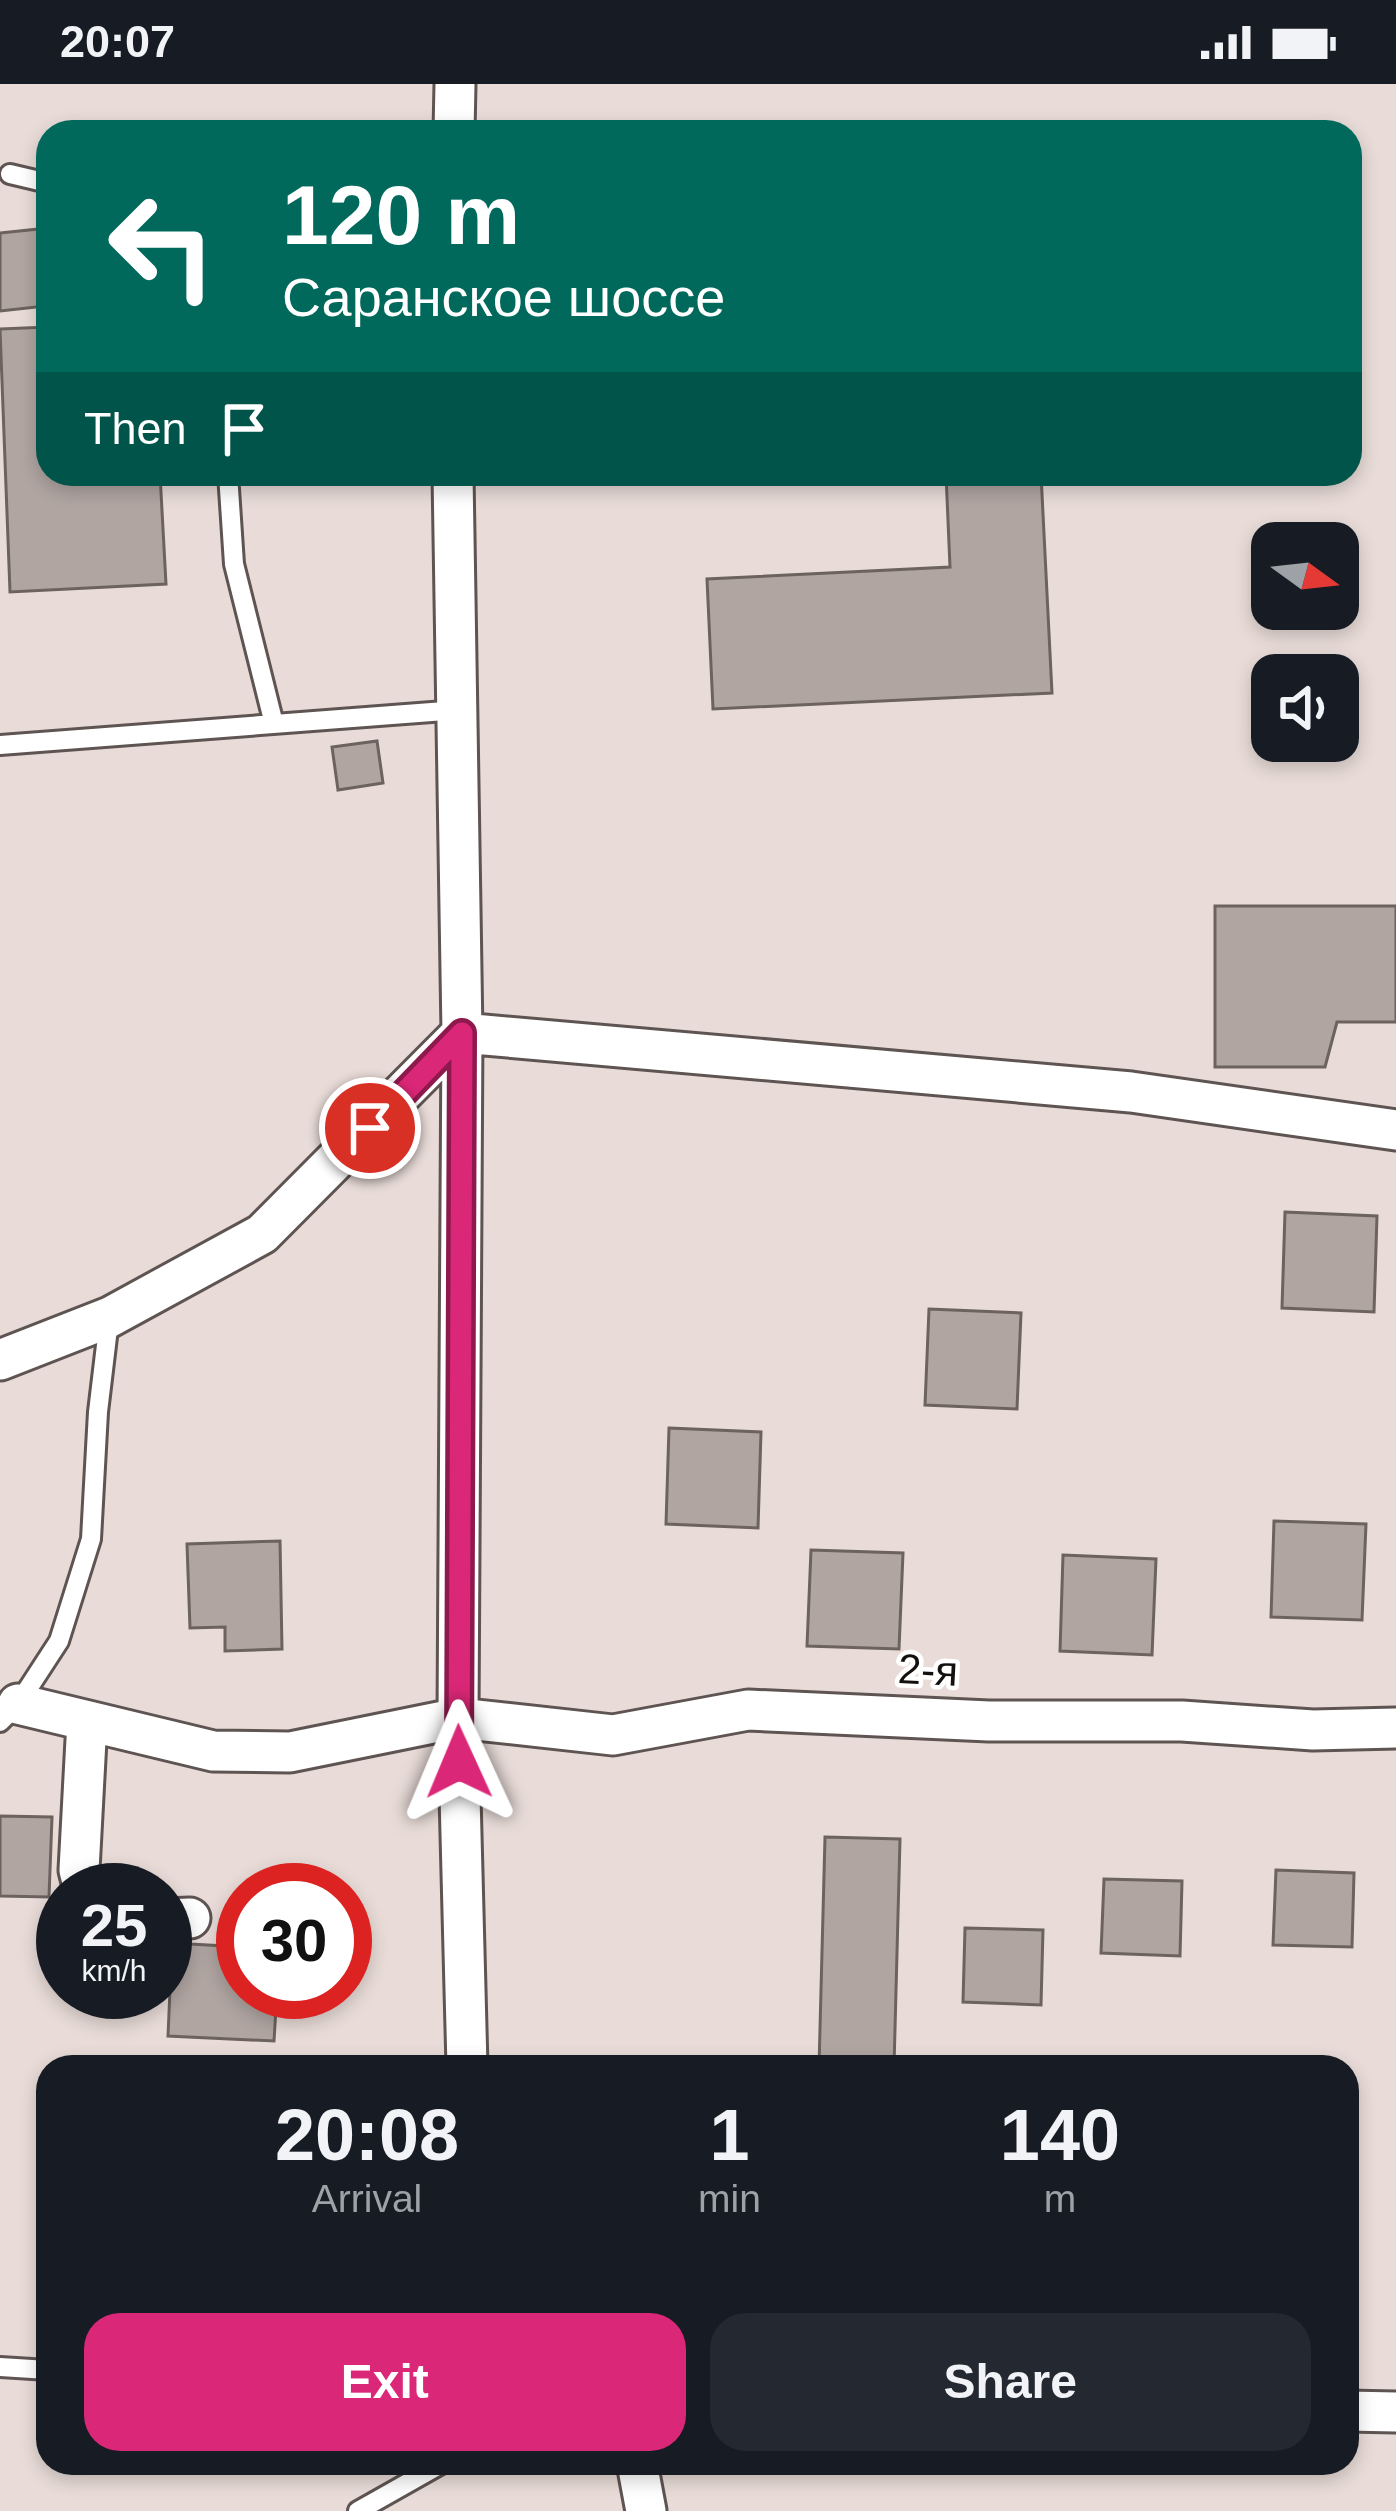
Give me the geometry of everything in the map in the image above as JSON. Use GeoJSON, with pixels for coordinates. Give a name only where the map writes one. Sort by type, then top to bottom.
{"type":"FeatureCollection","features":[{"type":"Feature","properties":{"kind":"street"},"geometry":{"type":"LineString","coordinates":[[454,120],[455,84]]}},
{"type":"Feature","properties":{"kind":"street"},"geometry":{"type":"LineString","coordinates":[[453,486],[462,1033],[458,1718],[467,2055]]}},
{"type":"Feature","properties":{"kind":"street"},"geometry":{"type":"LineString","coordinates":[[462,1033],[1131,1092],[1396,1130]]}},
{"type":"Feature","properties":{"kind":"street"},"geometry":{"type":"LineString","coordinates":[[0,1360],[110,1317],[262,1234],[462,1033]]}},
{"type":"Feature","properties":{"kind":"street","name":"2-я"},"geometry":{"type":"LineString","coordinates":[[9,1713],[87,1720],[213,1751],[290,1752],[458,1718],[613,1735],[748,1710],[989,1721],[1182,1721],[1313,1730],[1396,1728]]}},
{"type":"Feature","properties":{"kind":"street"},"geometry":{"type":"LineString","coordinates":[[79,1863],[87,1720]]}},
{"type":"Feature","properties":{"kind":"street"},"geometry":{"type":"LineString","coordinates":[[1359,2411],[1396,2412]]}},
{"type":"Feature","properties":{"kind":"street"},"geometry":{"type":"LineString","coordinates":[[639,2475],[646,2511]]}},
{"type":"Feature","properties":{"kind":"lane"},"geometry":{"type":"LineString","coordinates":[[10,174],[36,180]]}},
{"type":"Feature","properties":{"kind":"lane"},"geometry":{"type":"LineString","coordinates":[[229,486],[234,564],[274,724]]}},
{"type":"Feature","properties":{"kind":"lane"},"geometry":{"type":"LineString","coordinates":[[0,745],[458,710]]}},
{"type":"Feature","properties":{"kind":"lane"},"geometry":{"type":"LineString","coordinates":[[9,1713],[58,1641],[91,1539],[98,1412],[110,1317]]}},
{"type":"Feature","properties":{"kind":"lane"},"geometry":{"type":"LineString","coordinates":[[0,2367],[36,2369]]}},
{"type":"Feature","properties":{"kind":"lane"},"geometry":{"type":"LineString","coordinates":[[358,2511],[422,2475]]}},
{"type":"Feature","properties":{"kind":"building"},"geometry":{"type":"Polygon","coordinates":[[[36,229],[36,307],[0,311],[0,233],[36,229]]]}},
{"type":"Feature","properties":{"kind":"building"},"geometry":{"type":"Polygon","coordinates":[[[36,328],[36,486],[161,486],[166,584],[10,592],[0,329],[36,328]]]}},
{"type":"Feature","properties":{"kind":"building"},"geometry":{"type":"Polygon","coordinates":[[[947,486],[1042,486],[1052,693],[713,709],[707,579],[950,567],[947,486]]]}},
{"type":"Feature","properties":{"kind":"building"},"geometry":{"type":"Polygon","coordinates":[[[377,741],[383,783],[338,790],[332,747],[377,741]]]}},
{"type":"Feature","properties":{"kind":"building"},"geometry":{"type":"Polygon","coordinates":[[[1215,906],[1396,906],[1396,1022],[1337,1022],[1325,1067],[1215,1067],[1215,906]]]}},
{"type":"Feature","properties":{"kind":"building"},"geometry":{"type":"Polygon","coordinates":[[[1285,1212],[1377,1216],[1374,1312],[1282,1308],[1285,1212]]]}},
{"type":"Feature","properties":{"kind":"building"},"geometry":{"type":"Polygon","coordinates":[[[929,1309],[1021,1313],[1017,1409],[925,1405],[929,1309]]]}},
{"type":"Feature","properties":{"kind":"building"},"geometry":{"type":"Polygon","coordinates":[[[669,1428],[761,1432],[758,1528],[666,1524],[669,1428]]]}},
{"type":"Feature","properties":{"kind":"building"},"geometry":{"type":"Polygon","coordinates":[[[1274,1521],[1366,1524],[1362,1620],[1271,1617],[1274,1521]]]}},
{"type":"Feature","properties":{"kind":"building"},"geometry":{"type":"Polygon","coordinates":[[[280,1541],[282,1649],[225,1651],[225,1627],[190,1628],[187,1544],[280,1541]]]}},
{"type":"Feature","properties":{"kind":"building"},"geometry":{"type":"Polygon","coordinates":[[[811,1550],[903,1553],[899,1649],[807,1646],[811,1550]]]}},
{"type":"Feature","properties":{"kind":"building"},"geometry":{"type":"Polygon","coordinates":[[[1063,1555],[1156,1559],[1152,1655],[1060,1651],[1063,1555]]]}},
{"type":"Feature","properties":{"kind":"building"},"geometry":{"type":"Polygon","coordinates":[[[0,1816],[52,1817],[50,1863],[36,1863],[36,1897],[0,1896],[0,1816]]]}},
{"type":"Feature","properties":{"kind":"building"},"geometry":{"type":"Polygon","coordinates":[[[825,1837],[900,1839],[894,2055],[819,2055],[825,1837]]]}},
{"type":"Feature","properties":{"kind":"building"},"geometry":{"type":"Polygon","coordinates":[[[1276,1870],[1354,1873],[1352,1947],[1273,1945],[1276,1870]]]}},
{"type":"Feature","properties":{"kind":"building"},"geometry":{"type":"Polygon","coordinates":[[[1104,1879],[1182,1881],[1180,1956],[1101,1953],[1104,1879]]]}},
{"type":"Feature","properties":{"kind":"building"},"geometry":{"type":"Polygon","coordinates":[[[965,1928],[1043,1930],[1041,2005],[963,2002],[965,1928]]]}},
{"type":"Feature","properties":{"kind":"building"},"geometry":{"type":"Polygon","coordinates":[[[192,1944],[216,1945],[216,2019],[275,2019],[274,2041],[168,2036],[169,2019],[192,2019],[192,1944]]]}},
{"type":"Feature","properties":{"kind":"route"},"geometry":{"type":"LineString","coordinates":[[370,1128],[462,1033],[459,1762]]}}]}
